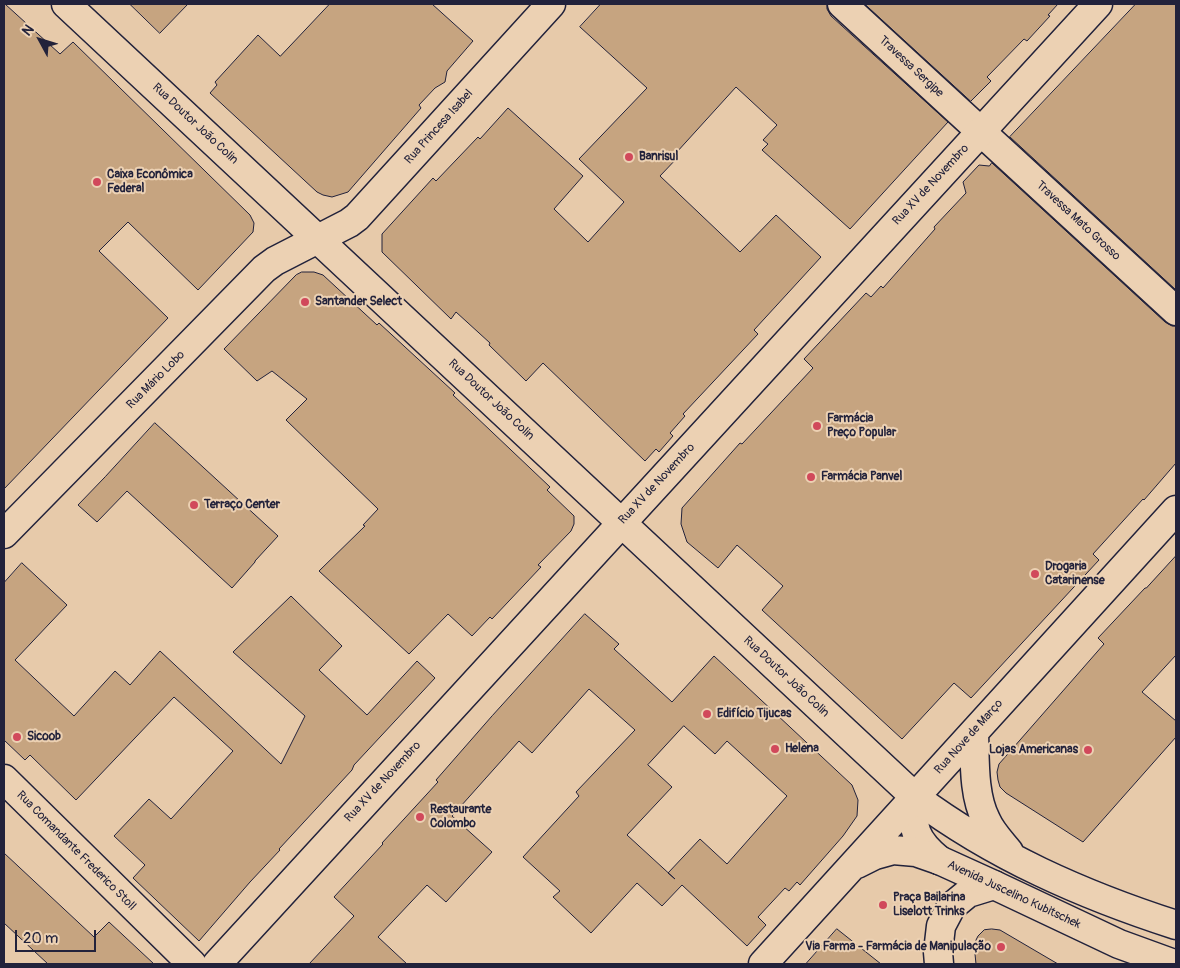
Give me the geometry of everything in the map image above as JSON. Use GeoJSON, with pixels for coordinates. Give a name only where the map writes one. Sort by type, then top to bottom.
{"type":"FeatureCollection","features":[{"type":"Feature","properties":{"kind":"main road","name":"Rua Doutor João Colin"},"geometry":{"type":"LineString","coordinates":[[66,4],[915,797]]}},
{"type":"Feature","properties":{"kind":"main road","name":"Rua Princesa Isabel"},"geometry":{"type":"LineString","coordinates":[[318,238],[357,218],[551,4]]}},
{"type":"Feature","properties":{"kind":"main road","name":"Travessa Sergipe"},"geometry":{"type":"LineString","coordinates":[[842,4],[980,131]]}},
{"type":"Feature","properties":{"kind":"main road","name":"Rua XV de Novembro"},"geometry":{"type":"LineString","coordinates":[[217,964],[1098,4]]}},
{"type":"Feature","properties":{"kind":"main road","name":"Travessa Mato Grosso"},"geometry":{"type":"LineString","coordinates":[[980,131],[1176,311]]}},
{"type":"Feature","properties":{"kind":"main road","name":"Rua Mário Lobo"},"geometry":{"type":"LineString","coordinates":[[4,534],[264,269],[318,238]]}},
{"type":"Feature","properties":{"kind":"main road","name":"Rua Nove de Março"},"geometry":{"type":"LineString","coordinates":[[762,964],[1176,510]]}},
{"type":"Feature","properties":{"kind":"main road"},"geometry":{"type":"LineString","coordinates":[[974,732],[977,794],[986,820],[1014,860]]}},
{"type":"Feature","properties":{"kind":"main road","name":"Rua Comandante Frederico Stoll"},"geometry":{"type":"LineString","coordinates":[[4,779],[192,964]]}},
{"type":"Feature","properties":{"kind":"main road"},"geometry":{"type":"LineString","coordinates":[[915,797],[938,814],[1014,860],[1099,898],[1176,925]]}},
{"type":"Feature","properties":{"kind":"main road"},"geometry":{"type":"LineString","coordinates":[[915,797],[913,815],[916,833],[925,849],[939,860]]}},
{"type":"Feature","properties":{"kind":"main road","name":"Avenida Juscelino Kubitschek"},"geometry":{"type":"LineString","coordinates":[[851,867],[875,854],[893,850],[916,852],[939,860],[1120,944],[1174,964]]}},
{"type":"Feature","properties":{"kind":"main road"},"geometry":{"type":"LineString","coordinates":[[939,964],[938,952],[941,926],[951,906],[968,893],[994,885]]}},
{"type":"Feature","properties":{"kind":"building"},"geometry":{"type":"Polygon","coordinates":[[[4,4],[60,54],[73,42],[250,215],[254,223],[253,232],[198,290],[128,222],[99,251],[168,318],[4,489],[4,4]]]}},
{"type":"Feature","properties":{"kind":"building"},"geometry":{"type":"Polygon","coordinates":[[[130,4],[188,4],[160,33],[130,4]]]}},
{"type":"Feature","properties":{"kind":"building"},"geometry":{"type":"Polygon","coordinates":[[[330,4],[432,4],[473,41],[447,71],[445,82],[435,88],[419,105],[421,108],[348,192],[332,197],[317,192],[210,93],[217,85],[215,82],[258,35],[280,56],[330,4]]]}},
{"type":"Feature","properties":{"kind":"building"},"geometry":{"type":"Polygon","coordinates":[[[601,4],[827,4],[827,9],[831,16],[948,122],[850,229],[762,150],[768,144],[763,140],[777,125],[736,87],[676,153],[679,156],[660,176],[740,252],[776,215],[821,257],[754,330],[758,334],[683,414],[685,416],[670,433],[673,436],[659,452],[656,449],[645,461],[543,363],[526,381],[489,345],[490,343],[456,312],[451,319],[382,252],[382,234],[433,178],[436,181],[478,137],[480,139],[508,108],[583,176],[554,209],[588,242],[624,202],[579,159],[647,88],[580,27],[601,4]]]}},
{"type":"Feature","properties":{"kind":"building"},"geometry":{"type":"Polygon","coordinates":[[[865,4],[1058,4],[1048,15],[1050,16],[1027,41],[1024,39],[987,77],[991,81],[971,101],[865,4]]]}},
{"type":"Feature","properties":{"kind":"building"},"geometry":{"type":"Polygon","coordinates":[[[1136,4],[1176,4],[1176,290],[1010,137],[1136,4]]]}},
{"type":"Feature","properties":{"kind":"building"},"geometry":{"type":"Polygon","coordinates":[[[992,163],[1165,322],[1176,326],[1176,463],[1093,554],[1099,560],[971,698],[954,683],[902,739],[762,610],[783,586],[737,545],[718,568],[687,542],[681,524],[682,508],[740,443],[742,444],[813,368],[804,359],[866,293],[871,297],[881,286],[883,288],[935,229],[934,227],[966,193],[963,182],[979,165],[989,166],[992,163]]]}},
{"type":"Feature","properties":{"kind":"building"},"geometry":{"type":"Polygon","coordinates":[[[302,272],[314,272],[323,275],[377,325],[379,323],[455,393],[453,395],[550,487],[547,490],[574,516],[574,524],[571,531],[538,565],[541,567],[492,619],[490,617],[472,636],[448,614],[409,654],[319,571],[365,526],[363,525],[378,509],[286,420],[307,399],[272,371],[257,381],[224,349],[296,275],[302,272]]]}},
{"type":"Feature","properties":{"kind":"building","name":"Terraço Center"},"geometry":{"type":"Polygon","coordinates":[[[155,423],[278,536],[232,588],[127,491],[97,522],[78,505],[155,423]]]}},
{"type":"Feature","properties":{"kind":"building","name":"Lojas Americanas"},"geometry":{"type":"Polygon","coordinates":[[[1176,556],[1176,655],[1142,692],[1176,721],[1176,737],[1083,842],[1006,793],[1000,787],[998,780],[999,764],[1104,644],[1098,638],[1176,556]]]}},
{"type":"Feature","properties":{"kind":"building"},"geometry":{"type":"Polygon","coordinates":[[[22,563],[67,605],[15,660],[74,716],[115,671],[130,685],[160,651],[281,764],[305,716],[233,652],[291,596],[342,646],[319,670],[367,715],[417,661],[435,678],[354,765],[352,770],[279,849],[199,941],[133,878],[145,865],[114,836],[149,799],[171,819],[233,751],[174,697],[76,800],[30,755],[25,760],[4,740],[4,583],[22,563]]]}},
{"type":"Feature","properties":{"kind":"building"},"geometry":{"type":"Polygon","coordinates":[[[585,614],[619,644],[614,649],[672,702],[714,656],[852,785],[858,800],[857,816],[843,836],[800,885],[797,882],[789,891],[785,888],[758,917],[766,925],[747,946],[682,885],[662,906],[637,883],[591,933],[553,897],[560,891],[523,857],[579,796],[576,792],[635,730],[589,689],[532,753],[519,741],[452,816],[492,852],[446,902],[427,885],[378,937],[407,964],[309,964],[354,916],[334,897],[438,782],[436,780],[585,614]],[[684,726],[648,765],[672,787],[627,835],[668,873],[700,839],[727,864],[787,796],[727,741],[715,754],[684,726]]]}},
{"type":"Feature","properties":{"kind":"building"},"geometry":{"type":"Polygon","coordinates":[[[4,853],[94,937],[109,922],[154,964],[48,964],[4,923],[4,853]]]}},
{"type":"Feature","properties":{"kind":"building"},"geometry":{"type":"Polygon","coordinates":[[[837,929],[881,964],[806,964],[837,929]]]}},
{"type":"Feature","properties":{"kind":"building","name":"Via Farma - Farmácia de Manipulação"},"geometry":{"type":"Polygon","coordinates":[[[984,930],[1000,930],[1058,964],[976,964],[974,944],[984,930]]]}},
{"type":"Feature","properties":{"kind":"place","name":"Banrisul"},"geometry":{"type":"Point","coordinates":[629,157]}},
{"type":"Feature","properties":{"kind":"place","name":"Caixa Econômica Federal"},"geometry":{"type":"Point","coordinates":[97,182]}},
{"type":"Feature","properties":{"kind":"place","name":"Santander Select"},"geometry":{"type":"Point","coordinates":[305,302]}},
{"type":"Feature","properties":{"kind":"place","name":"Farmácia Preço Popular"},"geometry":{"type":"Point","coordinates":[817,426]}},
{"type":"Feature","properties":{"kind":"place","name":"Farmácia Panvel"},"geometry":{"type":"Point","coordinates":[811,477]}},
{"type":"Feature","properties":{"kind":"place","name":"Terraço Center"},"geometry":{"type":"Point","coordinates":[194,505]}},
{"type":"Feature","properties":{"kind":"place","name":"Drogaria Catarinense"},"geometry":{"type":"Point","coordinates":[1035,574]}},
{"type":"Feature","properties":{"kind":"place","name":"Edifício Tijucas"},"geometry":{"type":"Point","coordinates":[707,714]}},
{"type":"Feature","properties":{"kind":"place","name":"Sicoob"},"geometry":{"type":"Point","coordinates":[17,737]}},
{"type":"Feature","properties":{"kind":"place","name":"Helena"},"geometry":{"type":"Point","coordinates":[775,749]}},
{"type":"Feature","properties":{"kind":"place","name":"Lojas Americanas"},"geometry":{"type":"Point","coordinates":[1088,750]}},
{"type":"Feature","properties":{"kind":"place","name":"Restaurante Colombo"},"geometry":{"type":"Point","coordinates":[420,817]}},
{"type":"Feature","properties":{"kind":"place","name":"Praça Bailarina Liselott Trinks"},"geometry":{"type":"Point","coordinates":[883,905]}},
{"type":"Feature","properties":{"kind":"place","name":"Via Farma - Farmácia de Manipulação"},"geometry":{"type":"Point","coordinates":[1001,947]}}]}
